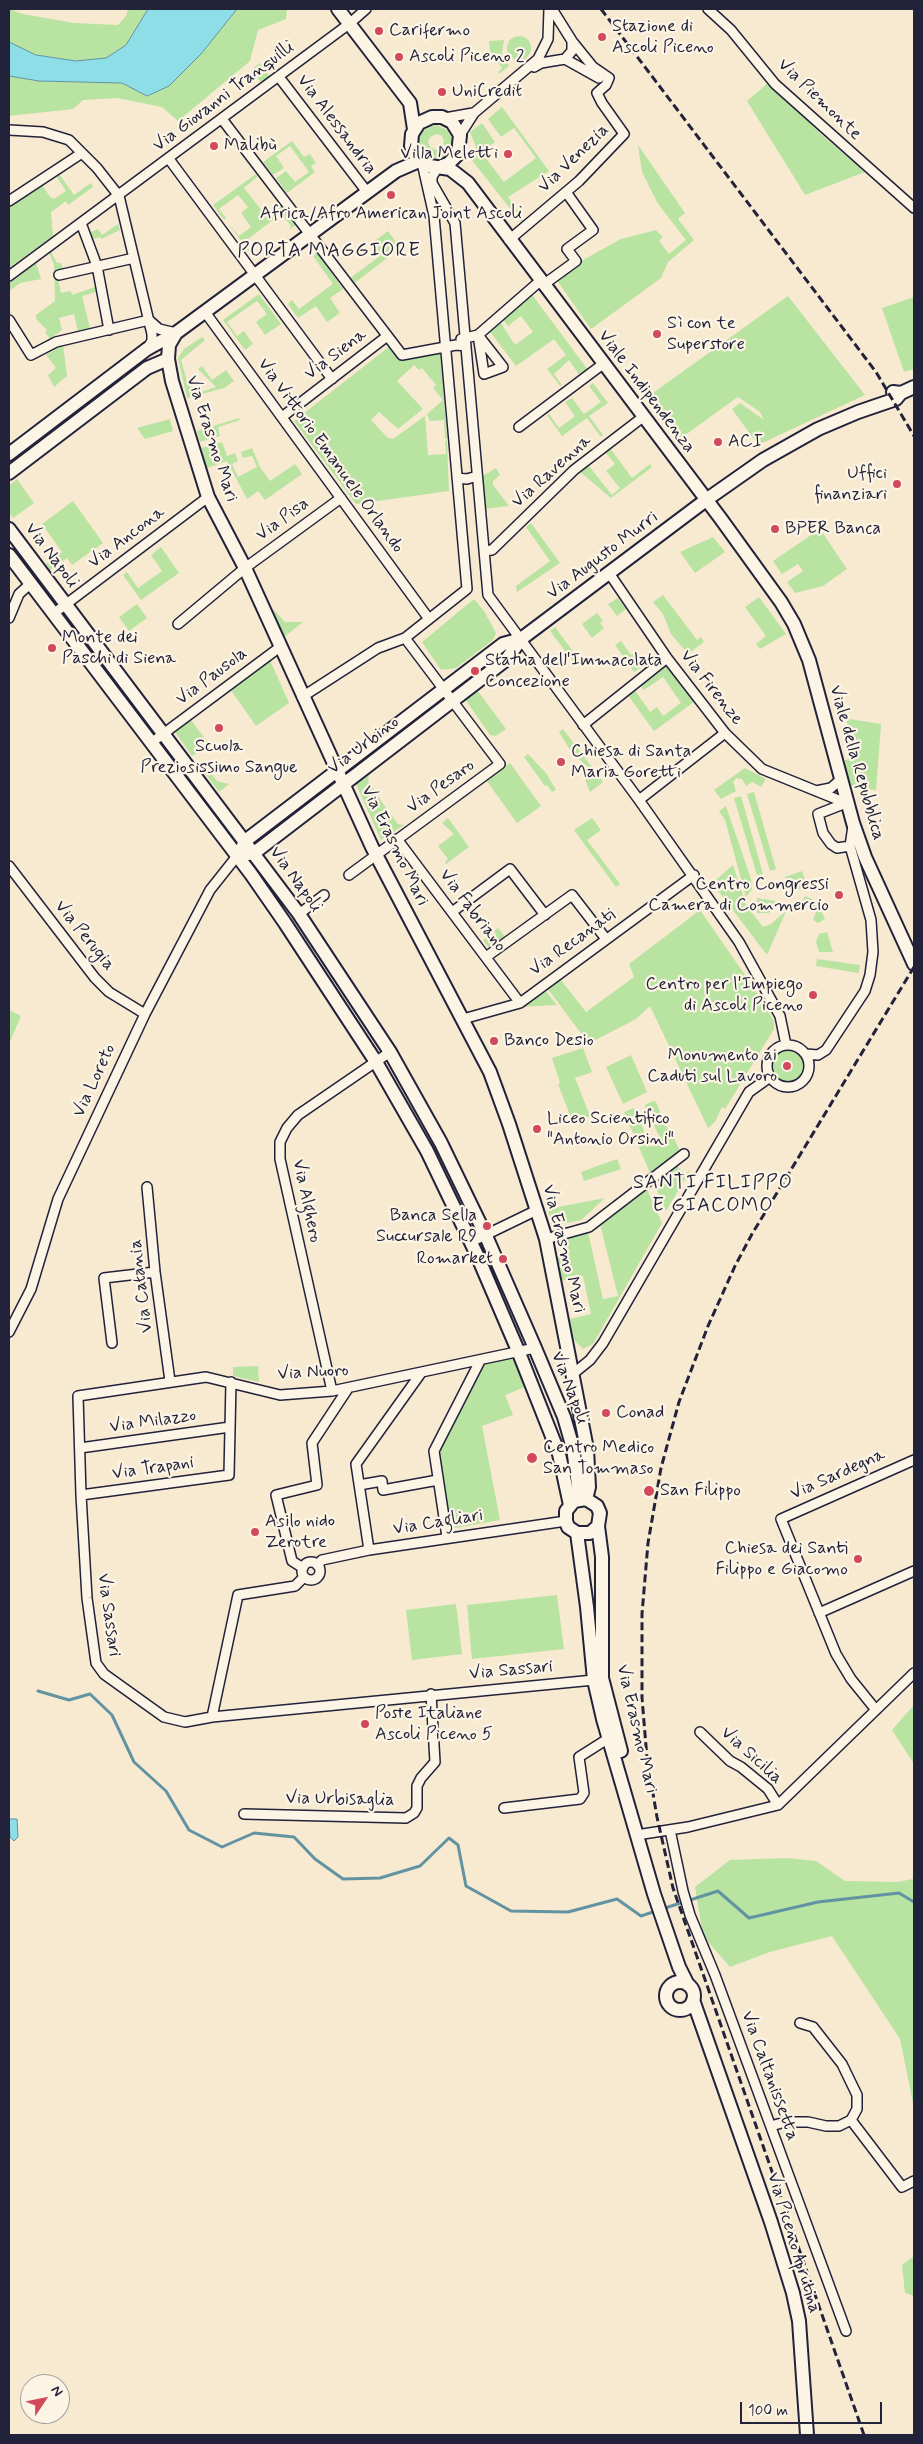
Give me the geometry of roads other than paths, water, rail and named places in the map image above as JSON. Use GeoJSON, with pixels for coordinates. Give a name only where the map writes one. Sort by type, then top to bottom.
{"type":"FeatureCollection","features":[{"type":"Feature","properties":{"kind":"street"},"geometry":{"type":"LineString","coordinates":[[338,9],[410,103],[432,117]]}},
{"type":"Feature","properties":{"kind":"street","name":"Via Giovanni Tranquilli"},"geometry":{"type":"LineString","coordinates":[[9,276],[350,24],[366,9]]}},
{"type":"Feature","properties":{"kind":"street"},"geometry":{"type":"LineString","coordinates":[[551,9],[570,39],[593,67],[609,78],[606,85],[591,73],[547,52],[551,9]]}},
{"type":"Feature","properties":{"kind":"street","name":"Via Piemonte"},"geometry":{"type":"LineString","coordinates":[[708,9],[732,30],[775,84],[914,208]]}},
{"type":"Feature","properties":{"kind":"street"},"geometry":{"type":"LineString","coordinates":[[460,135],[474,113],[520,74],[538,60],[551,36],[560,33],[570,39],[572,51],[561,59],[541,63],[520,74]]}},
{"type":"Feature","properties":{"kind":"street","name":"Via Alessandria"},"geometry":{"type":"LineString","coordinates":[[279,77],[367,192]]}},
{"type":"Feature","properties":{"kind":"street","name":"Via Venezia"},"geometry":{"type":"LineString","coordinates":[[508,240],[566,192],[624,134],[597,93],[606,85]]}},
{"type":"Feature","properties":{"kind":"street"},"geometry":{"type":"LineString","coordinates":[[401,169],[411,146],[414,129],[410,103]]}},
{"type":"Feature","properties":{"kind":"street"},"geometry":{"type":"LineString","coordinates":[[414,129],[425,119],[432,117],[445,118],[474,113]]}},
{"type":"Feature","properties":{"kind":"street"},"geometry":{"type":"LineString","coordinates":[[445,118],[457,128],[460,135]]}},
{"type":"Feature","properties":{"kind":"street"},"geometry":{"type":"LineString","coordinates":[[222,119],[402,356],[445,344],[456,346],[466,342],[478,335],[541,283],[576,261],[567,249],[593,230],[566,192]]}},
{"type":"Feature","properties":{"kind":"street"},"geometry":{"type":"LineString","coordinates":[[9,130],[60,136],[69,140],[97,168],[119,196],[149,320],[152,341],[147,349]]}},
{"type":"Feature","properties":{"kind":"street","name":"Viale Indipendenza"},"geometry":{"type":"LineString","coordinates":[[460,135],[458,154],[461,169],[468,183],[508,240],[706,500],[781,602],[794,624]]}},
{"type":"Feature","properties":{"kind":"street"},"geometry":{"type":"LineString","coordinates":[[302,697],[378,648],[405,638],[466,589],[434,216],[431,196],[421,162],[411,146]]}},
{"type":"Feature","properties":{"kind":"street"},"geometry":{"type":"LineString","coordinates":[[9,201],[82,153]]}},
{"type":"Feature","properties":{"kind":"street"},"geometry":{"type":"LineString","coordinates":[[458,154],[448,164],[440,167],[432,177],[432,183],[455,223],[488,595],[694,875],[739,942],[780,1016],[786,1045]]}},
{"type":"Feature","properties":{"kind":"street"},"geometry":{"type":"LineString","coordinates":[[169,159],[332,379]]}},
{"type":"Feature","properties":{"kind":"street"},"geometry":{"type":"LineString","coordinates":[[9,454],[147,349],[176,333],[367,192],[401,169],[421,162]]}},
{"type":"Feature","properties":{"kind":"street","name":"Viale Indipendenza"},"geometry":{"type":"LineString","coordinates":[[421,162],[450,169],[468,183]]}},
{"type":"Feature","properties":{"kind":"street"},"geometry":{"type":"LineString","coordinates":[[401,169],[424,177]]}},
{"type":"Feature","properties":{"kind":"street"},"geometry":{"type":"LineString","coordinates":[[434,216],[439,212],[449,212]]}},
{"type":"Feature","properties":{"kind":"street"},"geometry":{"type":"LineString","coordinates":[[81,223],[97,266],[109,330]]}},
{"type":"Feature","properties":{"kind":"street"},"geometry":{"type":"LineString","coordinates":[[59,275],[134,258]]}},
{"type":"Feature","properties":{"kind":"street","name":"Via Vittorio Emanuele Orlando"},"geometry":{"type":"LineString","coordinates":[[205,312],[429,619]]}},
{"type":"Feature","properties":{"kind":"street"},"geometry":{"type":"LineString","coordinates":[[9,320],[31,355],[56,342],[149,320]]}},
{"type":"Feature","properties":{"kind":"street"},"geometry":{"type":"LineString","coordinates":[[149,320],[159,329],[176,333]]}},
{"type":"Feature","properties":{"kind":"street","name":"Via Erasmo Mari"},"geometry":{"type":"LineString","coordinates":[[176,333],[170,346],[168,359],[172,381],[208,497],[244,568],[376,854],[490,1072],[537,1210],[546,1239],[574,1373],[587,1449],[596,1475],[583,1502],[566,1510],[566,1521]]}},
{"type":"Feature","properties":{"kind":"street","name":"Via Siena"},"geometry":{"type":"LineString","coordinates":[[282,418],[386,337]]}},
{"type":"Feature","properties":{"kind":"street"},"geometry":{"type":"LineString","coordinates":[[9,473],[147,368],[168,359]]}},
{"type":"Feature","properties":{"kind":"street"},"geometry":{"type":"LineString","coordinates":[[519,427],[603,364]]}},
{"type":"Feature","properties":{"kind":"street"},"geometry":{"type":"LineString","coordinates":[[106,381],[115,393]]}},
{"type":"Feature","properties":{"kind":"street","name":"Via Augusto Murri"},"geometry":{"type":"LineString","coordinates":[[521,639],[706,500],[788,445],[858,412],[892,392],[900,393],[914,387]]}},
{"type":"Feature","properties":{"kind":"street","name":"Via Ravenna"},"geometry":{"type":"LineString","coordinates":[[484,552],[492,550],[574,470],[643,417]]}},
{"type":"Feature","properties":{"kind":"street"},"geometry":{"type":"LineString","coordinates":[[24,443],[33,455]]}},
{"type":"Feature","properties":{"kind":"street"},"geometry":{"type":"LineString","coordinates":[[457,483],[468,484],[478,481]]}},
{"type":"Feature","properties":{"kind":"street","name":"Via Ancona"},"geometry":{"type":"LineString","coordinates":[[66,604],[208,497]]}},
{"type":"Feature","properties":{"kind":"street","name":"Via Pisa"},"geometry":{"type":"LineString","coordinates":[[178,624],[244,568],[341,498]]}},
{"type":"Feature","properties":{"kind":"street","name":"Via Napoli"},"geometry":{"type":"LineString","coordinates":[[9,528],[299,914],[390,1052],[441,1143],[486,1236],[535,1348],[564,1417],[573,1448],[583,1502]]}},
{"type":"Feature","properties":{"kind":"street","name":"Via Napoli"},"geometry":{"type":"LineString","coordinates":[[9,555],[286,923],[376,1062],[427,1151],[471,1242],[519,1353],[559,1454],[583,1502]]}},
{"type":"Feature","properties":{"kind":"street","name":"Via Firenze"},"geometry":{"type":"LineString","coordinates":[[608,573],[667,658],[725,734],[762,769],[846,803]]}},
{"type":"Feature","properties":{"kind":"street"},"geometry":{"type":"LineString","coordinates":[[9,618],[19,594],[30,584]]}},
{"type":"Feature","properties":{"kind":"street","name":"Via Napoli"},"geometry":{"type":"LineString","coordinates":[[53,614],[66,604]]}},
{"type":"Feature","properties":{"kind":"street","name":"Viale della Repubblica"},"geometry":{"type":"LineString","coordinates":[[794,624],[809,660],[846,803],[853,823],[865,857],[914,964]]}},
{"type":"Feature","properties":{"kind":"street"},"geometry":{"type":"LineString","coordinates":[[405,638],[452,701]]}},
{"type":"Feature","properties":{"kind":"street","name":"Via Urbino"},"geometry":{"type":"LineString","coordinates":[[237,856],[245,841],[288,808],[503,644],[521,639]]}},
{"type":"Feature","properties":{"kind":"street","name":"Via Urbino"},"geometry":{"type":"LineString","coordinates":[[237,856],[254,853],[511,656],[521,639]]}},
{"type":"Feature","properties":{"kind":"street","name":"Via Pausola"},"geometry":{"type":"LineString","coordinates":[[163,733],[280,647]]}},
{"type":"Feature","properties":{"kind":"street"},"geometry":{"type":"LineString","coordinates":[[583,725],[667,658]]}},
{"type":"Feature","properties":{"kind":"street","name":"Via Pesaro"},"geometry":{"type":"LineString","coordinates":[[350,875],[500,764],[452,701]]}},
{"type":"Feature","properties":{"kind":"street"},"geometry":{"type":"LineString","coordinates":[[151,742],[163,733]]}},
{"type":"Feature","properties":{"kind":"street"},"geometry":{"type":"LineString","coordinates":[[639,800],[725,734]]}},
{"type":"Feature","properties":{"kind":"street"},"geometry":{"type":"LineString","coordinates":[[816,791],[831,788],[840,780]]}},
{"type":"Feature","properties":{"kind":"street"},"geometry":{"type":"LineString","coordinates":[[823,800],[818,814],[823,833],[831,844],[837,848],[850,846]]}},
{"type":"Feature","properties":{"kind":"street"},"geometry":{"type":"LineString","coordinates":[[818,814],[846,803]]}},
{"type":"Feature","properties":{"kind":"street"},"geometry":{"type":"LineString","coordinates":[[288,808],[297,820]]}},
{"type":"Feature","properties":{"kind":"street"},"geometry":{"type":"LineString","coordinates":[[806,1054],[809,1066],[808,1072],[806,1078],[796,1086],[784,1087],[774,1082],[770,1077],[767,1065],[770,1054],[780,1046],[786,1045],[800,1049],[806,1054],[818,1055],[826,1050],[865,991],[870,976],[874,952],[871,920],[850,846],[853,823]]}},
{"type":"Feature","properties":{"kind":"street","name":"Via Fabriano"},"geometry":{"type":"LineString","coordinates":[[397,839],[520,1003]]}},
{"type":"Feature","properties":{"kind":"street","name":"Via Loreto"},"geometry":{"type":"LineString","coordinates":[[9,1332],[31,1289],[58,1199],[145,1014],[210,890],[237,856]]}},
{"type":"Feature","properties":{"kind":"street","name":"Via Perugia"},"geometry":{"type":"LineString","coordinates":[[9,866],[95,978],[110,992],[145,1014]]}},
{"type":"Feature","properties":{"kind":"street"},"geometry":{"type":"LineString","coordinates":[[452,912],[510,868],[545,915]]}},
{"type":"Feature","properties":{"kind":"street","name":"Via Recanati"},"geometry":{"type":"LineString","coordinates":[[462,1019],[520,1003],[694,875]]}},
{"type":"Feature","properties":{"kind":"street"},"geometry":{"type":"LineString","coordinates":[[299,914],[324,895]]}},
{"type":"Feature","properties":{"kind":"street"},"geometry":{"type":"LineString","coordinates":[[486,957],[572,895],[606,939]]}},
{"type":"Feature","properties":{"kind":"street"},"geometry":{"type":"LineString","coordinates":[[376,1062],[390,1052]]}},
{"type":"Feature","properties":{"kind":"street","name":"Via Alghero"},"geometry":{"type":"LineString","coordinates":[[332,1391],[280,1158],[280,1142],[287,1128],[298,1115],[376,1062]]}},
{"type":"Feature","properties":{"kind":"street"},"geometry":{"type":"LineString","coordinates":[[574,1373],[590,1360],[603,1343],[748,1092],[770,1077]]}},
{"type":"Feature","properties":{"kind":"street"},"geometry":{"type":"LineString","coordinates":[[546,1239],[589,1227],[684,1154]]}},
{"type":"Feature","properties":{"kind":"street","name":"Via Catania"},"geometry":{"type":"LineString","coordinates":[[147,1187],[155,1272],[170,1381]]}},
{"type":"Feature","properties":{"kind":"street"},"geometry":{"type":"LineString","coordinates":[[471,1242],[537,1210]]}},
{"type":"Feature","properties":{"kind":"street"},"geometry":{"type":"LineString","coordinates":[[112,1343],[104,1278],[155,1272]]}},
{"type":"Feature","properties":{"kind":"street","name":"Via Napoli"},"geometry":{"type":"LineString","coordinates":[[519,1353],[535,1348]]}},
{"type":"Feature","properties":{"kind":"street","name":"Via Nuoro"},"geometry":{"type":"LineString","coordinates":[[78,1396],[206,1377],[280,1395],[346,1390],[519,1353]]}},
{"type":"Feature","properties":{"kind":"street"},"geometry":{"type":"LineString","coordinates":[[447,1537],[434,1452],[480,1361]]}},
{"type":"Feature","properties":{"kind":"street"},"geometry":{"type":"LineString","coordinates":[[369,1550],[356,1464],[422,1373]]}},
{"type":"Feature","properties":{"kind":"street"},"geometry":{"type":"LineString","coordinates":[[230,1427],[232,1382]]}},
{"type":"Feature","properties":{"kind":"street"},"geometry":{"type":"LineString","coordinates":[[304,1572],[292,1561],[276,1495],[317,1485],[312,1443],[346,1390]]}},
{"type":"Feature","properties":{"kind":"street","name":"Via Sassari"},"geometry":{"type":"LineString","coordinates":[[78,1396],[80,1495],[87,1598],[96,1662],[104,1674],[164,1717],[185,1722],[212,1717],[431,1694],[594,1680]]}},
{"type":"Feature","properties":{"kind":"street"},"geometry":{"type":"LineString","coordinates":[[564,1417],[574,1418],[580,1412]]}},
{"type":"Feature","properties":{"kind":"street","name":"Via Milazzo"},"geometry":{"type":"LineString","coordinates":[[80,1448],[230,1427]]}},
{"type":"Feature","properties":{"kind":"street","name":"Via Trapani"},"geometry":{"type":"LineString","coordinates":[[80,1495],[229,1475],[230,1427]]}},
{"type":"Feature","properties":{"kind":"street","name":"Via Sardegna"},"geometry":{"type":"LineString","coordinates":[[876,1710],[851,1679],[836,1654],[780,1519],[914,1460]]}},
{"type":"Feature","properties":{"kind":"street"},"geometry":{"type":"LineString","coordinates":[[359,1485],[382,1481],[384,1490],[438,1480]]}},
{"type":"Feature","properties":{"kind":"street","name":"Via Erasmo Mari"},"geometry":{"type":"LineString","coordinates":[[583,1502],[600,1513],[598,1526],[602,1557],[602,1678],[643,1834],[642,1850]]}},
{"type":"Feature","properties":{"kind":"street"},"geometry":{"type":"LineString","coordinates":[[566,1521],[568,1526],[577,1533],[590,1533],[598,1526]]}},
{"type":"Feature","properties":{"kind":"street","name":"Via Cagliari"},"geometry":{"type":"LineString","coordinates":[[317,1565],[322,1560],[369,1550],[447,1537],[566,1521]]}},
{"type":"Feature","properties":{"kind":"street","name":"Via Erasmo Mari"},"geometry":{"type":"LineString","coordinates":[[577,1533],[594,1680],[654,1894],[666,1925],[683,1984]]}},
{"type":"Feature","properties":{"kind":"street","name":"Via Cagliari"},"geometry":{"type":"LineString","coordinates":[[212,1717],[238,1595],[295,1586],[308,1563],[317,1565],[320,1570],[318,1577],[310,1580],[304,1572]]}},
{"type":"Feature","properties":{"kind":"street"},"geometry":{"type":"LineString","coordinates":[[819,1613],[914,1571]]}},
{"type":"Feature","properties":{"kind":"street"},"geometry":{"type":"LineString","coordinates":[[643,1834],[670,1830],[778,1805],[914,1673]]}},
{"type":"Feature","properties":{"kind":"street","name":"Via Urbisaglia"},"geometry":{"type":"LineString","coordinates":[[244,1814],[406,1818],[414,1813],[417,1808],[417,1786],[421,1778],[431,1769],[435,1762],[431,1694]]}},
{"type":"Feature","properties":{"kind":"street","name":"Via Sicilia"},"geometry":{"type":"LineString","coordinates":[[700,1732],[730,1761],[741,1767],[768,1789],[778,1805]]}},
{"type":"Feature","properties":{"kind":"street"},"geometry":{"type":"LineString","coordinates":[[504,1808],[580,1799],[584,1793],[579,1757],[609,1738]]}},
{"type":"Feature","properties":{"kind":"street","name":"Via Caltanissetta"},"geometry":{"type":"LineString","coordinates":[[670,1830],[682,1891],[690,1916],[715,1975],[846,2331]]}},
{"type":"Feature","properties":{"kind":"street"},"geometry":{"type":"LineString","coordinates":[[683,1984],[693,1992],[691,2004],[677,2010],[667,2002],[668,1989],[683,1984]]}},
{"type":"Feature","properties":{"kind":"street","name":"Via Piceno Aprutina"},"geometry":{"type":"LineString","coordinates":[[691,2004],[700,2019],[793,2293],[799,2321],[807,2435]]}},
{"type":"Feature","properties":{"kind":"street"},"geometry":{"type":"LineString","coordinates":[[771,2126],[785,2122],[808,2122],[826,2126],[839,2126],[851,2120],[857,2109],[857,2095],[851,2079],[842,2064],[813,2027],[800,2023]]}},
{"type":"Feature","properties":{"kind":"street"},"geometry":{"type":"LineString","coordinates":[[851,2120],[902,2187],[914,2180]]}},
{"type":"Feature","properties":{"kind":"water"},"geometry":{"type":"Polygon","coordinates":[[[148,9],[237,9],[201,54],[169,86],[147,96],[122,83],[39,81],[9,76],[9,42],[36,55],[76,61],[106,58],[126,45],[148,9]]]}},
{"type":"Feature","properties":{"kind":"water"},"geometry":{"type":"Polygon","coordinates":[[[9,1819],[17,1819],[18,1837],[14,1841],[10,1837],[9,1819]]]}},
{"type":"Feature","properties":{"kind":"waterway"},"geometry":{"type":"LineString","coordinates":[[38,1691],[69,1700],[90,1694],[112,1715],[134,1762],[166,1791],[189,1830],[222,1847],[254,1833],[294,1837],[315,1859],[343,1879],[380,1878],[420,1866],[449,1838],[458,1845],[466,1886],[511,1911],[568,1912],[617,1899],[641,1916],[656,1911]]}},
{"type":"Feature","properties":{"kind":"waterway"},"geometry":{"type":"LineString","coordinates":[[662,1909],[718,1891],[749,1918],[818,1902],[899,1893],[914,1902]]}},
{"type":"Feature","properties":{"kind":"railway"},"geometry":{"type":"LineString","coordinates":[[601,9],[876,372],[914,436]]}},
{"type":"Feature","properties":{"kind":"railway"},"geometry":{"type":"LineString","coordinates":[[864,2435],[673,1888],[657,1817],[647,1758],[642,1698],[642,1614],[648,1543],[661,1468],[679,1402],[708,1326],[735,1266],[752,1234],[914,967]]}},
{"type":"Feature","properties":{"kind":"place","name":"Carifermo"},"geometry":{"type":"Point","coordinates":[379,31]}},
{"type":"Feature","properties":{"kind":"place","name":"Stazione di Ascoli Piceno"},"geometry":{"type":"Point","coordinates":[602,37]}},
{"type":"Feature","properties":{"kind":"place","name":"Ascoli Piceno 2"},"geometry":{"type":"Point","coordinates":[399,57]}},
{"type":"Feature","properties":{"kind":"place","name":"UniCredit"},"geometry":{"type":"Point","coordinates":[442,92]}},
{"type":"Feature","properties":{"kind":"place","name":"Malibù"},"geometry":{"type":"Point","coordinates":[214,146]}},
{"type":"Feature","properties":{"kind":"place","name":"Villa Meletti"},"geometry":{"type":"Point","coordinates":[508,154]}},
{"type":"Feature","properties":{"kind":"place","name":"Africa/Afro American Joint Ascoli"},"geometry":{"type":"Point","coordinates":[391,195]}},
{"type":"Feature","properties":{"kind":"place","name":"Sì con te Superstore"},"geometry":{"type":"Point","coordinates":[657,334]}},
{"type":"Feature","properties":{"kind":"place","name":"ACI"},"geometry":{"type":"Point","coordinates":[718,442]}},
{"type":"Feature","properties":{"kind":"place","name":"Uffici finanziari"},"geometry":{"type":"Point","coordinates":[897,484]}},
{"type":"Feature","properties":{"kind":"place","name":"BPER Banca"},"geometry":{"type":"Point","coordinates":[775,529]}},
{"type":"Feature","properties":{"kind":"place","name":"Monte dei Paschi di Siena"},"geometry":{"type":"Point","coordinates":[52,648]}},
{"type":"Feature","properties":{"kind":"place","name":"Statua dell'Immacolata Concezione"},"geometry":{"type":"Point","coordinates":[475,671]}},
{"type":"Feature","properties":{"kind":"place","name":"Scuola Preziosissimo Sangue"},"geometry":{"type":"Point","coordinates":[219,728]}},
{"type":"Feature","properties":{"kind":"place","name":"Chiesa di Santa Maria Goretti"},"geometry":{"type":"Point","coordinates":[561,762]}},
{"type":"Feature","properties":{"kind":"place","name":"Centro Congressi Camera di Commercio"},"geometry":{"type":"Point","coordinates":[839,895]}},
{"type":"Feature","properties":{"kind":"place","name":"Centro per l'Impiego di Ascoli Piceno"},"geometry":{"type":"Point","coordinates":[813,995]}},
{"type":"Feature","properties":{"kind":"place","name":"Banco Desio"},"geometry":{"type":"Point","coordinates":[494,1041]}},
{"type":"Feature","properties":{"kind":"place","name":"Monumento ai Caduti sul Lavoro"},"geometry":{"type":"Point","coordinates":[787,1066]}},
{"type":"Feature","properties":{"kind":"place","name":"Liceo Scientifico \"Antonio Orsini\""},"geometry":{"type":"Point","coordinates":[537,1129]}},
{"type":"Feature","properties":{"kind":"place","name":"Banca Sella Succursale R9"},"geometry":{"type":"Point","coordinates":[487,1226]}},
{"type":"Feature","properties":{"kind":"place","name":"Romarket"},"geometry":{"type":"Point","coordinates":[503,1259]}},
{"type":"Feature","properties":{"kind":"place","name":"Conad"},"geometry":{"type":"Point","coordinates":[606,1413]}},
{"type":"Feature","properties":{"kind":"place","name":"Centro Medico San Tommaso"},"geometry":{"type":"Point","coordinates":[532,1458]}},
{"type":"Feature","properties":{"kind":"place","name":"San Filippo"},"geometry":{"type":"Point","coordinates":[649,1491]}},
{"type":"Feature","properties":{"kind":"place","name":"Asilo nido Zerotre"},"geometry":{"type":"Point","coordinates":[255,1532]}},
{"type":"Feature","properties":{"kind":"place","name":"Chiesa dei Santi Filippo e Giacomo"},"geometry":{"type":"Point","coordinates":[858,1559]}},
{"type":"Feature","properties":{"kind":"place","name":"Poste Italiane Ascoli Piceno 5"},"geometry":{"type":"Point","coordinates":[365,1724]}},
{"type":"Feature","properties":{"kind":"district","name":"PORTA MAGGIORE"},"geometry":{"type":"Point","coordinates":[329,252]}},
{"type":"Feature","properties":{"kind":"district","name":"SANTI FILIPPO E GIACOMO"},"geometry":{"type":"Point","coordinates":[713,1196]}}]}
